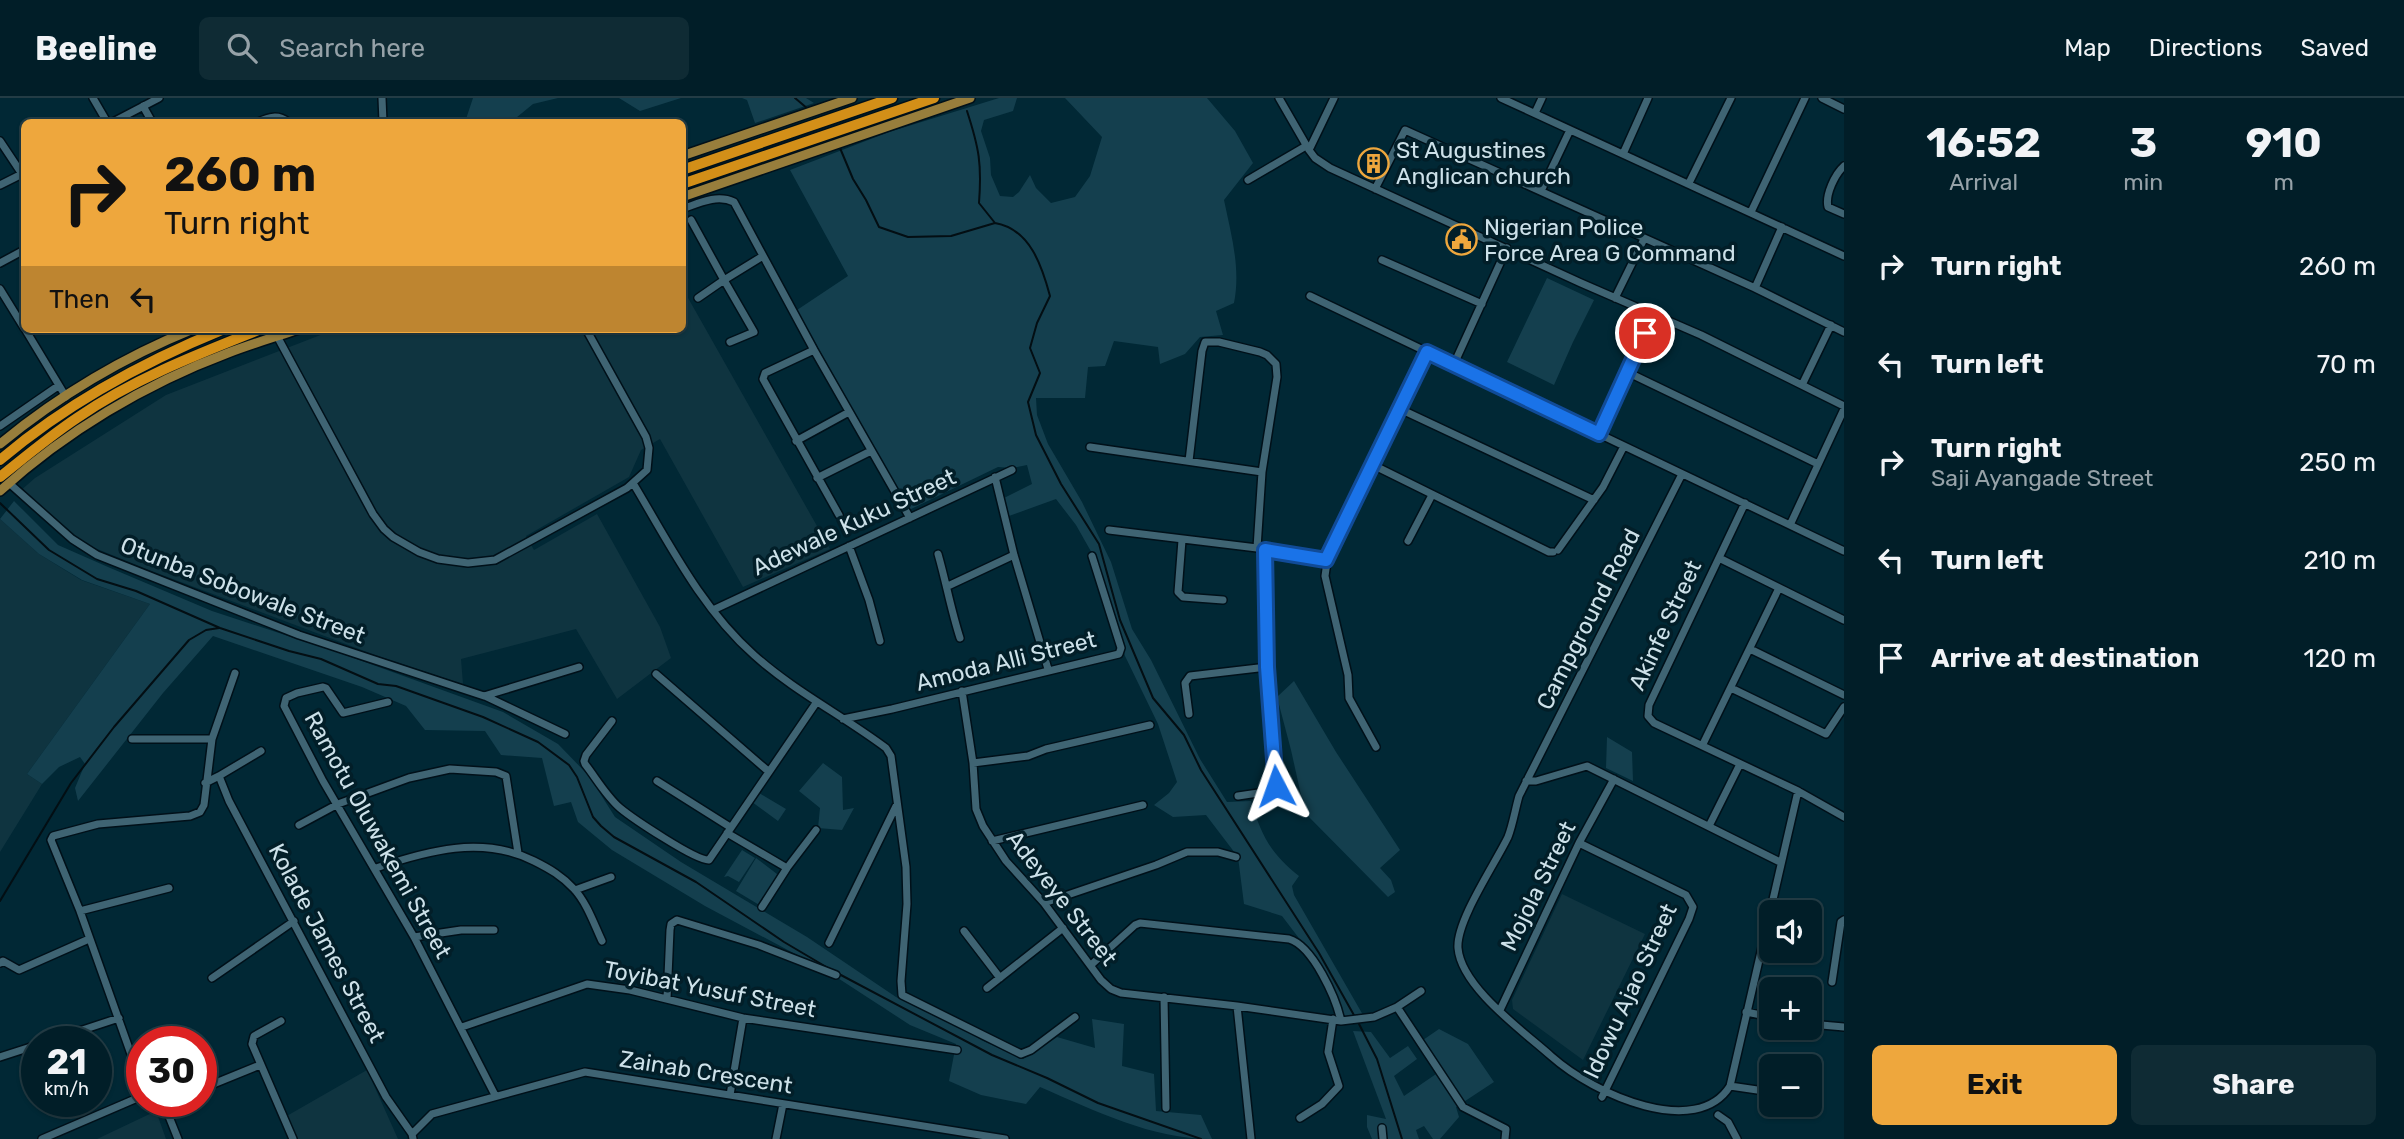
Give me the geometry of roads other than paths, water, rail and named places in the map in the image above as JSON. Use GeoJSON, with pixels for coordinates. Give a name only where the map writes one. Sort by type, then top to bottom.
{"type":"FeatureCollection","features":[{"type":"Feature","properties":{"kind":"highway"},"geometry":{"type":"LineString","coordinates":[[686,169],[892,98]]}},
{"type":"Feature","properties":{"kind":"highway"},"geometry":{"type":"LineString","coordinates":[[686,183],[934,98]]}},
{"type":"Feature","properties":{"kind":"highway"},"geometry":{"type":"LineString","coordinates":[[0,460],[53,418],[132,370],[214,333]]}},
{"type":"Feature","properties":{"kind":"highway"},"geometry":{"type":"LineString","coordinates":[[5,480],[78,417],[120,392],[191,357],[251,333]]}},
{"type":"Feature","properties":{"kind":"main road"},"geometry":{"type":"LineString","coordinates":[[686,155],[852,98]]}},
{"type":"Feature","properties":{"kind":"main road"},"geometry":{"type":"LineString","coordinates":[[686,196],[970,98]]}},
{"type":"Feature","properties":{"kind":"main road"},"geometry":{"type":"LineString","coordinates":[[0,444],[28,421],[66,397],[130,360],[185,333]]}},
{"type":"Feature","properties":{"kind":"main road"},"geometry":{"type":"LineString","coordinates":[[0,491],[5,480],[136,396],[177,374],[286,333]]}},
{"type":"Feature","properties":{"kind":"street"},"geometry":{"type":"LineString","coordinates":[[93,98],[105,119]]}},
{"type":"Feature","properties":{"kind":"street"},"geometry":{"type":"LineString","coordinates":[[119,119],[159,98]]}},
{"type":"Feature","properties":{"kind":"street"},"geometry":{"type":"LineString","coordinates":[[382,98],[383,119]]}},
{"type":"Feature","properties":{"kind":"street"},"geometry":{"type":"LineString","coordinates":[[1279,98],[1308,148],[1322,163],[1375,190],[1654,314],[1844,407],[1790,525]]}},
{"type":"Feature","properties":{"kind":"street"},"geometry":{"type":"LineString","coordinates":[[1248,180],[1308,148],[1334,98]]}},
{"type":"Feature","properties":{"kind":"street"},"geometry":{"type":"LineString","coordinates":[[1502,98],[1844,256]]}},
{"type":"Feature","properties":{"kind":"street"},"geometry":{"type":"LineString","coordinates":[[1535,113],[1542,98]]}},
{"type":"Feature","properties":{"kind":"street"},"geometry":{"type":"LineString","coordinates":[[1623,154],[1648,98]]}},
{"type":"Feature","properties":{"kind":"street"},"geometry":{"type":"LineString","coordinates":[[1689,183],[1731,98]]}},
{"type":"Feature","properties":{"kind":"street"},"geometry":{"type":"LineString","coordinates":[[1751,212],[1805,98]]}},
{"type":"Feature","properties":{"kind":"street"},"geometry":{"type":"LineString","coordinates":[[1822,98],[1844,109]]}},
{"type":"Feature","properties":{"kind":"street"},"geometry":{"type":"LineString","coordinates":[[143,106],[150,119]]}},
{"type":"Feature","properties":{"kind":"street"},"geometry":{"type":"LineString","coordinates":[[266,119],[284,119]]}},
{"type":"Feature","properties":{"kind":"street"},"geometry":{"type":"LineString","coordinates":[[1375,190],[1405,130],[1755,288],[1844,332]]}},
{"type":"Feature","properties":{"kind":"street"},"geometry":{"type":"LineString","coordinates":[[1541,191],[1570,131]]}},
{"type":"Feature","properties":{"kind":"street"},"geometry":{"type":"LineString","coordinates":[[0,141],[21,170]]}},
{"type":"Feature","properties":{"kind":"street"},"geometry":{"type":"LineString","coordinates":[[1844,166],[1838,171],[1826,200],[1828,207],[1844,214]]}},
{"type":"Feature","properties":{"kind":"street"},"geometry":{"type":"LineString","coordinates":[[0,185],[21,174]]}},
{"type":"Feature","properties":{"kind":"street"},"geometry":{"type":"LineString","coordinates":[[686,208],[711,199],[724,198],[734,202],[909,518]]}},
{"type":"Feature","properties":{"kind":"street"},"geometry":{"type":"LineString","coordinates":[[691,220],[754,332],[730,342]]}},
{"type":"Feature","properties":{"kind":"street"},"geometry":{"type":"LineString","coordinates":[[1755,288],[1782,227]]}},
{"type":"Feature","properties":{"kind":"street"},"geometry":{"type":"LineString","coordinates":[[1615,298],[1644,239]]}},
{"type":"Feature","properties":{"kind":"street"},"geometry":{"type":"LineString","coordinates":[[1454,364],[1507,248]]}},
{"type":"Feature","properties":{"kind":"street"},"geometry":{"type":"LineString","coordinates":[[0,263],[21,252]]}},
{"type":"Feature","properties":{"kind":"street"},"geometry":{"type":"LineString","coordinates":[[698,298],[763,256]]}},
{"type":"Feature","properties":{"kind":"street"},"geometry":{"type":"LineString","coordinates":[[1382,260],[1482,304]]}},
{"type":"Feature","properties":{"kind":"street"},"geometry":{"type":"LineString","coordinates":[[0,289],[21,323]]}},
{"type":"Feature","properties":{"kind":"street"},"geometry":{"type":"LineString","coordinates":[[1310,296],[1844,551]]}},
{"type":"Feature","properties":{"kind":"street"},"geometry":{"type":"LineString","coordinates":[[1599,434],[1654,314]]}},
{"type":"Feature","properties":{"kind":"street"},"geometry":{"type":"LineString","coordinates":[[1802,385],[1831,325]]}},
{"type":"Feature","properties":{"kind":"street"},"geometry":{"type":"LineString","coordinates":[[27,333],[66,397]]}},
{"type":"Feature","properties":{"kind":"street"},"geometry":{"type":"LineString","coordinates":[[277,336],[373,514],[384,529],[419,552],[453,562],[468,563],[495,560],[633,484],[647,470],[649,448],[646,437],[588,333]]}},
{"type":"Feature","properties":{"kind":"street"},"geometry":{"type":"LineString","coordinates":[[1189,461],[1205,342],[1211,341],[1268,355],[1276,364],[1277,377],[1262,472],[1261,549],[1276,786],[1272,791],[1238,796]]}},
{"type":"Feature","properties":{"kind":"street"},"geometry":{"type":"LineString","coordinates":[[814,350],[765,373],[763,377],[796,441],[839,514]]}},
{"type":"Feature","properties":{"kind":"street"},"geometry":{"type":"LineString","coordinates":[[1376,747],[1349,698],[1348,674],[1325,576],[1326,560],[1427,352]]}},
{"type":"Feature","properties":{"kind":"street"},"geometry":{"type":"LineString","coordinates":[[1627,372],[1818,464]]}},
{"type":"Feature","properties":{"kind":"street"},"geometry":{"type":"LineString","coordinates":[[0,426],[58,386]]}},
{"type":"Feature","properties":{"kind":"street"},"geometry":{"type":"LineString","coordinates":[[1399,409],[1594,500]]}},
{"type":"Feature","properties":{"kind":"street"},"geometry":{"type":"LineString","coordinates":[[796,441],[849,412]]}},
{"type":"Feature","properties":{"kind":"street"},"geometry":{"type":"LineString","coordinates":[[1373,465],[1549,552],[1556,551],[1604,487],[1623,446]]}},
{"type":"Feature","properties":{"kind":"street"},"geometry":{"type":"LineString","coordinates":[[1090,447],[1262,472]]}},
{"type":"Feature","properties":{"kind":"street"},"geometry":{"type":"LineString","coordinates":[[817,478],[871,451]]}},
{"type":"Feature","properties":{"kind":"street","name":"Adewale Kuku Street"},"geometry":{"type":"LineString","coordinates":[[713,610],[1012,470]]}},
{"type":"Feature","properties":{"kind":"street","name":"Campground Road"},"geometry":{"type":"LineString","coordinates":[[1612,1105],[1571,1073],[1500,1010],[1468,975],[1458,952],[1458,937],[1511,829],[1519,796],[1526,781],[1682,474]]}},
{"type":"Feature","properties":{"kind":"street"},"geometry":{"type":"LineString","coordinates":[[995,477],[1014,555],[1048,669]]}},
{"type":"Feature","properties":{"kind":"street","name":"Otunba Sobowale Street"},"geometry":{"type":"LineString","coordinates":[[5,480],[72,538],[97,555],[299,635],[484,696],[565,734]]}},
{"type":"Feature","properties":{"kind":"street"},"geometry":{"type":"LineString","coordinates":[[633,484],[698,590],[754,654],[816,703],[886,748],[891,756],[906,867],[907,904],[902,995],[1021,1055],[1075,1017]]}},
{"type":"Feature","properties":{"kind":"street"},"geometry":{"type":"LineString","coordinates":[[1408,541],[1432,495]]}},
{"type":"Feature","properties":{"kind":"street","name":"Akinfe Street"},"geometry":{"type":"LineString","coordinates":[[1745,503],[1686,623],[1647,711],[1649,719],[1798,791],[1844,817]]}},
{"type":"Feature","properties":{"kind":"street"},"geometry":{"type":"LineString","coordinates":[[1109,530],[1326,560]]}},
{"type":"Feature","properties":{"kind":"street"},"geometry":{"type":"LineString","coordinates":[[1182,540],[1178,592],[1183,597],[1223,600]]}},
{"type":"Feature","properties":{"kind":"street"},"geometry":{"type":"LineString","coordinates":[[849,547],[869,600],[880,641]]}},
{"type":"Feature","properties":{"kind":"street"},"geometry":{"type":"LineString","coordinates":[[938,554],[960,639]]}},
{"type":"Feature","properties":{"kind":"street"},"geometry":{"type":"LineString","coordinates":[[948,586],[1014,555]]}},
{"type":"Feature","properties":{"kind":"street","name":"Amoda Alli Street"},"geometry":{"type":"LineString","coordinates":[[843,719],[1121,652],[1092,556]]}},
{"type":"Feature","properties":{"kind":"street"},"geometry":{"type":"LineString","coordinates":[[1718,558],[1844,620]]}},
{"type":"Feature","properties":{"kind":"street"},"geometry":{"type":"LineString","coordinates":[[1703,744],[1779,589]]}},
{"type":"Feature","properties":{"kind":"street"},"geometry":{"type":"LineString","coordinates":[[1750,649],[1844,695]]}},
{"type":"Feature","properties":{"kind":"street"},"geometry":{"type":"LineString","coordinates":[[484,696],[579,667]]}},
{"type":"Feature","properties":{"kind":"street"},"geometry":{"type":"LineString","coordinates":[[1189,714],[1185,683],[1190,676],[1267,667]]}},
{"type":"Feature","properties":{"kind":"street"},"geometry":{"type":"LineString","coordinates":[[126,1038],[80,911],[51,844],[53,836],[98,824],[190,816],[200,812],[204,805],[212,739],[235,673]]}},
{"type":"Feature","properties":{"kind":"street"},"geometry":{"type":"LineString","coordinates":[[656,674],[768,771]]}},
{"type":"Feature","properties":{"kind":"street","name":"Ramotu Oluwakemi Street"},"geometry":{"type":"LineString","coordinates":[[388,702],[343,713],[323,687],[296,693],[286,698],[284,706],[414,937],[495,1096]]}},
{"type":"Feature","properties":{"kind":"street"},"geometry":{"type":"LineString","coordinates":[[1731,688],[1826,734],[1844,707]]}},
{"type":"Feature","properties":{"kind":"street","name":"Adeyeye Street"},"geometry":{"type":"LineString","coordinates":[[962,691],[973,763],[976,808],[992,841],[1111,989],[1121,993],[1342,1021],[1371,1018],[1397,1007],[1421,991]]}},
{"type":"Feature","properties":{"kind":"street"},"geometry":{"type":"LineString","coordinates":[[612,720],[584,761],[619,807],[702,860],[709,860],[816,703]]}},
{"type":"Feature","properties":{"kind":"street"},"geometry":{"type":"LineString","coordinates":[[973,763],[1028,756],[1046,749],[1150,725]]}},
{"type":"Feature","properties":{"kind":"street"},"geometry":{"type":"LineString","coordinates":[[132,739],[212,739]]}},
{"type":"Feature","properties":{"kind":"street"},"geometry":{"type":"LineString","coordinates":[[205,783],[261,751]]}},
{"type":"Feature","properties":{"kind":"street"},"geometry":{"type":"LineString","coordinates":[[1709,826],[1740,764]]}},
{"type":"Feature","properties":{"kind":"street"},"geometry":{"type":"LineString","coordinates":[[1526,781],[1536,781],[1587,766],[1780,862]]}},
{"type":"Feature","properties":{"kind":"street"},"geometry":{"type":"LineString","coordinates":[[299,825],[338,804],[409,778],[450,769],[502,773],[506,776],[518,853]]}},
{"type":"Feature","properties":{"kind":"street","name":"Kolade James Street"},"geometry":{"type":"LineString","coordinates":[[219,776],[229,801],[386,1097],[412,1136]]}},
{"type":"Feature","properties":{"kind":"street","name":"Mojola Street"},"geometry":{"type":"LineString","coordinates":[[1500,1010],[1579,843],[1614,779]]}},
{"type":"Feature","properties":{"kind":"street"},"geometry":{"type":"LineString","coordinates":[[657,781],[787,868]]}},
{"type":"Feature","properties":{"kind":"street"},"geometry":{"type":"LineString","coordinates":[[1712,1122],[1718,1115],[1730,1086],[1798,791]]}},
{"type":"Feature","properties":{"kind":"street"},"geometry":{"type":"LineString","coordinates":[[829,943],[897,804]]}},
{"type":"Feature","properties":{"kind":"street"},"geometry":{"type":"LineString","coordinates":[[992,841],[1143,804]]}},
{"type":"Feature","properties":{"kind":"street"},"geometry":{"type":"LineString","coordinates":[[762,907],[816,830]]}},
{"type":"Feature","properties":{"kind":"street","name":"Idowu Ajao Street"},"geometry":{"type":"LineString","coordinates":[[1579,843],[1686,895],[1693,907],[1602,1097]]}},
{"type":"Feature","properties":{"kind":"street"},"geometry":{"type":"LineString","coordinates":[[376,868],[442,849],[475,846],[518,853],[557,872],[575,890],[602,941]]}},
{"type":"Feature","properties":{"kind":"street"},"geometry":{"type":"LineString","coordinates":[[1044,903],[1188,852],[1218,852],[1236,857]]}},
{"type":"Feature","properties":{"kind":"street"},"geometry":{"type":"LineString","coordinates":[[575,890],[611,877]]}},
{"type":"Feature","properties":{"kind":"street"},"geometry":{"type":"LineString","coordinates":[[80,911],[169,888]]}},
{"type":"Feature","properties":{"kind":"street"},"geometry":{"type":"LineString","coordinates":[[667,999],[670,930],[677,920],[759,944],[836,975]]}},
{"type":"Feature","properties":{"kind":"street"},"geometry":{"type":"LineString","coordinates":[[1832,982],[1841,922],[1844,920]]}},
{"type":"Feature","properties":{"kind":"street"},"geometry":{"type":"LineString","coordinates":[[212,978],[294,921]]}},
{"type":"Feature","properties":{"kind":"street"},"geometry":{"type":"LineString","coordinates":[[1091,965],[1140,923],[1294,940],[1309,953],[1334,997],[1342,1021]]}},
{"type":"Feature","properties":{"kind":"street"},"geometry":{"type":"LineString","coordinates":[[987,988],[1063,928]]}},
{"type":"Feature","properties":{"kind":"street"},"geometry":{"type":"LineString","coordinates":[[414,937],[461,930],[494,930]]}},
{"type":"Feature","properties":{"kind":"street"},"geometry":{"type":"LineString","coordinates":[[964,931],[1000,978]]}},
{"type":"Feature","properties":{"kind":"street"},"geometry":{"type":"LineString","coordinates":[[0,963],[7,962],[19,970],[89,939]]}},
{"type":"Feature","properties":{"kind":"street","name":"Toyibat Yusuf Street"},"geometry":{"type":"LineString","coordinates":[[462,1027],[587,984],[667,999],[743,1018],[957,1050]]}},
{"type":"Feature","properties":{"kind":"street"},"geometry":{"type":"LineString","coordinates":[[1164,997],[1166,1108]]}},
{"type":"Feature","properties":{"kind":"street"},"geometry":{"type":"LineString","coordinates":[[1237,1006],[1251,1139]]}},
{"type":"Feature","properties":{"kind":"street"},"geometry":{"type":"LineString","coordinates":[[1397,1007],[1463,1107],[1506,1129],[1505,1139]]}},
{"type":"Feature","properties":{"kind":"street"},"geometry":{"type":"LineString","coordinates":[[1746,1012],[1759,1015]]}},
{"type":"Feature","properties":{"kind":"street"},"geometry":{"type":"LineString","coordinates":[[95,1026],[119,1018]]}},
{"type":"Feature","properties":{"kind":"street"},"geometry":{"type":"LineString","coordinates":[[730,1095],[743,1018]]}},
{"type":"Feature","properties":{"kind":"street"},"geometry":{"type":"LineString","coordinates":[[1300,1118],[1322,1104],[1339,1086],[1328,1052],[1333,1019]]}},
{"type":"Feature","properties":{"kind":"street"},"geometry":{"type":"LineString","coordinates":[[281,1021],[252,1039],[260,1065],[293,1139]]}},
{"type":"Feature","properties":{"kind":"street"},"geometry":{"type":"LineString","coordinates":[[1822,1025],[1844,1027]]}},
{"type":"Feature","properties":{"kind":"street"},"geometry":{"type":"LineString","coordinates":[[0,1057],[21,1050]]}},
{"type":"Feature","properties":{"kind":"street"},"geometry":{"type":"LineString","coordinates":[[217,1082],[260,1065]]}},
{"type":"Feature","properties":{"kind":"street","name":"Zainab Crescent"},"geometry":{"type":"LineString","coordinates":[[412,1136],[432,1114],[585,1072],[1005,1139]]}},
{"type":"Feature","properties":{"kind":"street"},"geometry":{"type":"LineString","coordinates":[[1730,1086],[1759,1090]]}},
{"type":"Feature","properties":{"kind":"street"},"geometry":{"type":"LineString","coordinates":[[42,1139],[126,1103]]}},
{"type":"Feature","properties":{"kind":"street"},"geometry":{"type":"LineString","coordinates":[[776,1139],[783,1104]]}},
{"type":"Feature","properties":{"kind":"street"},"geometry":{"type":"LineString","coordinates":[[1718,1115],[1728,1122],[1737,1139]]}},
{"type":"Feature","properties":{"kind":"street"},"geometry":{"type":"LineString","coordinates":[[172,1117],[178,1139]]}},
{"type":"Feature","properties":{"kind":"street"},"geometry":{"type":"LineString","coordinates":[[1382,1128],[1383,1139]]}},
{"type":"Feature","properties":{"kind":"waterway"},"geometry":{"type":"LineString","coordinates":[[795,98],[808,109]]}},
{"type":"Feature","properties":{"kind":"waterway"},"geometry":{"type":"LineString","coordinates":[[967,111],[979,156],[979,203],[995,223],[1017,233],[1033,250],[1050,296],[1037,323],[1030,348],[1040,373],[1028,402],[1036,435],[1061,484],[1099,544],[1120,620],[1153,698],[1184,735],[1201,770],[1319,953],[1355,1017]]}},
{"type":"Feature","properties":{"kind":"waterway"},"geometry":{"type":"LineString","coordinates":[[840,148],[879,227],[908,237],[951,236],[995,223]]}},
{"type":"Feature","properties":{"kind":"waterway"},"geometry":{"type":"LineString","coordinates":[[0,503],[49,550],[97,579],[136,591],[220,628],[321,659],[378,684],[396,686],[483,717],[538,742],[569,765],[577,777],[593,817],[614,837],[696,882],[784,942],[828,968]]}},
{"type":"Feature","properties":{"kind":"waterway"},"geometry":{"type":"LineString","coordinates":[[0,901],[71,783],[114,727],[189,640],[206,630],[219,628]]}},
{"type":"Feature","properties":{"kind":"waterway"},"geometry":{"type":"LineString","coordinates":[[839,974],[992,1055],[1098,1103],[1201,1139]]}},
{"type":"Feature","properties":{"kind":"waterway"},"geometry":{"type":"LineString","coordinates":[[1358,1022],[1377,1059],[1402,1139]]}},
{"type":"Feature","properties":{"kind":"place","name":"St Augustines Anglican church"},"geometry":{"type":"Point","coordinates":[1373,163]}},
{"type":"Feature","properties":{"kind":"place","name":"Nigerian Police Force Area G Command"},"geometry":{"type":"Point","coordinates":[1461,240]}}]}
